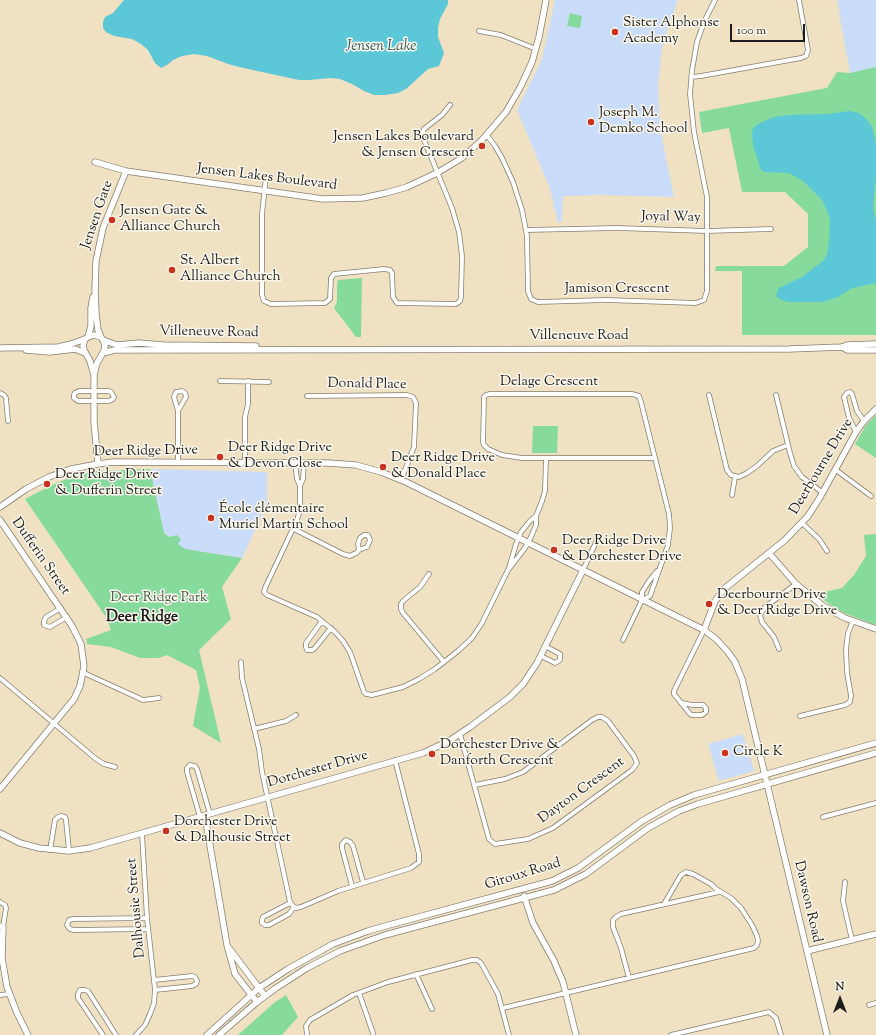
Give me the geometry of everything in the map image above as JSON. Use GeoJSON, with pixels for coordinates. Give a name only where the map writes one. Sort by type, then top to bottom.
{"type":"FeatureCollection","features":[{"type":"Feature","properties":{"kind":"street","name":"Jensen Lakes Boulevard"},"geometry":{"type":"LineString","coordinates":[[95,162],[126,171],[264,192],[323,199],[358,198],[396,190],[437,173],[457,161],[487,135],[506,112],[526,77],[536,49],[546,0]]}},
{"type":"Feature","properties":{"kind":"street","name":"Joyal Way"},"geometry":{"type":"LineString","coordinates":[[526,230],[617,228],[707,231],[706,192],[691,109],[691,77],[697,42],[704,22],[715,0]]}},
{"type":"Feature","properties":{"kind":"street"},"geometry":{"type":"LineString","coordinates":[[691,77],[709,75],[806,56],[808,50],[799,0]]}},
{"type":"Feature","properties":{"kind":"street"},"geometry":{"type":"LineString","coordinates":[[479,31],[501,35],[536,49]]}},
{"type":"Feature","properties":{"kind":"street"},"geometry":{"type":"LineString","coordinates":[[266,177],[262,214],[262,295],[263,300],[267,303],[325,303],[330,299],[331,278],[334,274],[384,269],[390,270],[392,273],[393,297],[397,303],[453,304],[460,301],[461,297],[461,242],[454,213],[423,139],[422,132],[442,115],[450,105]]}},
{"type":"Feature","properties":{"kind":"street"},"geometry":{"type":"LineString","coordinates":[[487,135],[498,151],[513,182],[520,201],[526,230]]}},
{"type":"Feature","properties":{"kind":"street","name":"Jensen Gate"},"geometry":{"type":"LineString","coordinates":[[102,338],[96,324],[94,291],[95,267],[99,244],[106,222],[126,171]]}},
{"type":"Feature","properties":{"kind":"street"},"geometry":{"type":"LineString","coordinates":[[707,231],[771,228]]}},
{"type":"Feature","properties":{"kind":"street","name":"Jamison Crescent"},"geometry":{"type":"LineString","coordinates":[[526,230],[528,251],[528,291],[532,300],[538,302],[606,300],[696,303],[704,300],[706,296],[707,231]]}},
{"type":"Feature","properties":{"kind":"street","name":"Jensen Gate"},"geometry":{"type":"LineString","coordinates":[[86,338],[91,326],[91,308],[94,291]]}},
{"type":"Feature","properties":{"kind":"street"},"geometry":{"type":"LineString","coordinates":[[0,348],[58,346],[71,344],[94,335],[102,338],[106,345],[97,363],[94,375],[95,432],[98,464]]}},
{"type":"Feature","properties":{"kind":"street"},"geometry":{"type":"LineString","coordinates":[[86,338],[83,346],[94,375]]}},
{"type":"Feature","properties":{"kind":"street","name":"Villeneuve Road"},"geometry":{"type":"LineString","coordinates":[[102,338],[117,345],[139,343],[164,345],[273,346],[316,349]]}},
{"type":"Feature","properties":{"kind":"street","name":"Villeneuve Road"},"geometry":{"type":"LineString","coordinates":[[102,354],[111,351],[130,350],[789,349],[842,347],[847,344],[876,344]]}},
{"type":"Feature","properties":{"kind":"street","name":"Villeneuve Road"},"geometry":{"type":"LineString","coordinates":[[842,347],[847,350],[876,350]]}},
{"type":"Feature","properties":{"kind":"street"},"geometry":{"type":"LineString","coordinates":[[16,348],[49,352],[75,349],[93,357],[102,354]]}},
{"type":"Feature","properties":{"kind":"street"},"geometry":{"type":"LineString","coordinates":[[220,381],[269,382]]}},
{"type":"Feature","properties":{"kind":"street"},"geometry":{"type":"LineString","coordinates":[[245,463],[245,414],[248,404],[248,382]]}},
{"type":"Feature","properties":{"kind":"street"},"geometry":{"type":"LineString","coordinates":[[79,391],[94,391],[112,392],[114,396],[113,399],[109,401],[94,401],[78,401],[74,398],[74,395],[79,391]]}},
{"type":"Feature","properties":{"kind":"street"},"geometry":{"type":"LineString","coordinates":[[856,432],[849,418],[844,398],[845,394],[848,392],[852,393],[857,411],[864,420]]}},
{"type":"Feature","properties":{"kind":"street"},"geometry":{"type":"LineString","coordinates":[[0,393],[6,398],[8,421]]}},
{"type":"Feature","properties":{"kind":"street","name":"Delage Crescent"},"geometry":{"type":"LineString","coordinates":[[655,458],[509,457],[495,452],[485,447],[482,439],[484,396],[490,394],[637,395],[641,399],[655,458],[670,523],[668,545],[650,596],[642,600],[642,592],[659,569]]}},
{"type":"Feature","properties":{"kind":"street","name":"Donald Place"},"geometry":{"type":"LineString","coordinates":[[307,396],[407,395],[413,397],[416,403],[414,447],[401,480]]}},
{"type":"Feature","properties":{"kind":"street"},"geometry":{"type":"LineString","coordinates":[[709,395],[727,470],[731,475],[739,477],[747,473],[773,451],[788,446]]}},
{"type":"Feature","properties":{"kind":"street"},"geometry":{"type":"LineString","coordinates":[[776,395],[793,462],[799,473],[810,484],[823,492]]}},
{"type":"Feature","properties":{"kind":"street","name":"Deerbourne Drive"},"geometry":{"type":"LineString","coordinates":[[704,630],[715,601],[721,591],[730,582],[785,540],[814,508],[856,432],[864,420],[876,410]]}},
{"type":"Feature","properties":{"kind":"street"},"geometry":{"type":"LineString","coordinates":[[178,411],[178,463]]}},
{"type":"Feature","properties":{"kind":"street"},"geometry":{"type":"LineString","coordinates":[[508,570],[525,548],[536,524],[536,516],[545,491],[546,458]]}},
{"type":"Feature","properties":{"kind":"street"},"geometry":{"type":"LineString","coordinates":[[295,463],[297,479],[300,486]]}},
{"type":"Feature","properties":{"kind":"street"},"geometry":{"type":"LineString","coordinates":[[304,463],[303,479],[300,486],[300,510],[294,529],[264,592],[267,595],[311,614],[331,628],[343,641],[350,652],[366,694],[374,695],[411,683],[428,674],[472,638],[482,623],[508,570],[518,538],[530,521],[536,516]]}},
{"type":"Feature","properties":{"kind":"street","name":"Deer Ridge Drive"},"geometry":{"type":"LineString","coordinates":[[0,507],[26,489],[49,477],[71,469],[98,464],[340,464],[381,472],[401,480],[704,630],[724,647],[738,668],[745,688],[766,774]]}},
{"type":"Feature","properties":{"kind":"street"},"geometry":{"type":"LineString","coordinates":[[836,470],[871,496]]}},
{"type":"Feature","properties":{"kind":"street"},"geometry":{"type":"LineString","coordinates":[[732,495],[735,477]]}},
{"type":"Feature","properties":{"kind":"street","name":"Dufferin Street"},"geometry":{"type":"LineString","coordinates":[[0,520],[67,617],[81,644],[84,659],[84,673],[76,695],[0,789]]}},
{"type":"Feature","properties":{"kind":"street"},"geometry":{"type":"LineString","coordinates":[[802,523],[819,539],[827,551]]}},
{"type":"Feature","properties":{"kind":"street"},"geometry":{"type":"LineString","coordinates":[[294,529],[346,555],[354,554],[359,550]]}},
{"type":"Feature","properties":{"kind":"street"},"geometry":{"type":"LineString","coordinates":[[583,570],[598,538]]}},
{"type":"Feature","properties":{"kind":"street"},"geometry":{"type":"LineString","coordinates":[[769,553],[796,584],[826,608],[853,621],[876,629]]}},
{"type":"Feature","properties":{"kind":"street","name":"Dorchester Drive"},"geometry":{"type":"LineString","coordinates":[[0,833],[27,845],[50,850],[90,848],[268,798],[436,748],[460,734],[520,688],[533,671],[583,570]]}},
{"type":"Feature","properties":{"kind":"street"},"geometry":{"type":"LineString","coordinates":[[429,574],[420,587],[403,601],[401,604],[401,609],[444,662]]}},
{"type":"Feature","properties":{"kind":"street"},"geometry":{"type":"LineString","coordinates":[[779,649],[774,637],[762,622],[760,615],[765,607],[796,584]]}},
{"type":"Feature","properties":{"kind":"street"},"geometry":{"type":"LineString","coordinates":[[623,640],[642,600]]}},
{"type":"Feature","properties":{"kind":"street","name":"Dufferin Street"},"geometry":{"type":"LineString","coordinates":[[60,608],[46,617],[44,625],[48,627],[52,626],[67,617]]}},
{"type":"Feature","properties":{"kind":"street"},"geometry":{"type":"LineString","coordinates":[[322,621],[306,642],[307,650],[314,649],[331,628]]}},
{"type":"Feature","properties":{"kind":"street"},"geometry":{"type":"LineString","coordinates":[[800,716],[845,705],[850,702],[851,696],[847,672],[846,648],[848,633],[853,621]]}},
{"type":"Feature","properties":{"kind":"street"},"geometry":{"type":"LineString","coordinates":[[682,703],[703,705],[706,708],[706,712],[705,714],[693,716],[674,694],[704,630]]}},
{"type":"Feature","properties":{"kind":"street"},"geometry":{"type":"LineString","coordinates":[[541,656],[555,662],[560,660],[560,654],[545,646]]}},
{"type":"Feature","properties":{"kind":"street"},"geometry":{"type":"LineString","coordinates":[[241,662],[242,678],[290,903],[294,907],[301,907],[322,897],[362,882],[411,868],[420,860],[395,760]]}},
{"type":"Feature","properties":{"kind":"street"},"geometry":{"type":"LineString","coordinates":[[84,673],[143,700],[159,698]]}},
{"type":"Feature","properties":{"kind":"street"},"geometry":{"type":"LineString","coordinates":[[0,678],[99,761],[115,766]]}},
{"type":"Feature","properties":{"kind":"street"},"geometry":{"type":"LineString","coordinates":[[254,729],[286,721],[296,715]]}},
{"type":"Feature","properties":{"kind":"street","name":"Dayton Crescent"},"geometry":{"type":"LineString","coordinates":[[460,734],[489,839],[492,843],[500,844],[528,839],[553,828],[632,770],[637,762],[608,721],[602,717],[598,717],[523,772],[504,779],[475,785]]}},
{"type":"Feature","properties":{"kind":"street","name":"Giroux Road"},"geometry":{"type":"LineString","coordinates":[[207,1035],[259,988],[303,959],[350,938],[389,925],[552,881],[572,872],[642,821],[670,805],[766,774],[876,743]]}},
{"type":"Feature","properties":{"kind":"street","name":"Giroux Road"},"geometry":{"type":"LineString","coordinates":[[220,1035],[257,1002],[306,968],[356,945],[385,935],[525,899],[554,890],[586,874],[641,833],[672,814],[698,804],[876,753]]}},
{"type":"Feature","properties":{"kind":"street"},"geometry":{"type":"LineString","coordinates":[[205,816],[187,772],[187,768],[190,765],[195,766],[197,769],[227,944],[235,974],[257,1002]]}},
{"type":"Feature","properties":{"kind":"street","name":"Dawson Road"},"geometry":{"type":"LineString","coordinates":[[766,774],[827,1035]]}},
{"type":"Feature","properties":{"kind":"street"},"geometry":{"type":"LineString","coordinates":[[823,817],[876,803]]}},
{"type":"Feature","properties":{"kind":"street"},"geometry":{"type":"LineString","coordinates":[[50,850],[55,820],[58,817],[64,816],[66,820],[69,850]]}},
{"type":"Feature","properties":{"kind":"street","name":"Dalhousie Street"},"geometry":{"type":"LineString","coordinates":[[136,1035],[145,1025],[150,1014],[154,1004],[155,990],[147,918],[142,834]]}},
{"type":"Feature","properties":{"kind":"street"},"geometry":{"type":"LineString","coordinates":[[352,886],[342,846],[346,840],[353,846],[362,882]]}},
{"type":"Feature","properties":{"kind":"street"},"geometry":{"type":"LineString","coordinates":[[503,1008],[754,948],[756,946],[758,939],[747,917],[736,903],[711,884],[693,874],[686,872],[679,877],[664,904]]}},
{"type":"Feature","properties":{"kind":"street"},"geometry":{"type":"LineString","coordinates":[[845,882],[843,901],[852,940]]}},
{"type":"Feature","properties":{"kind":"street"},"geometry":{"type":"LineString","coordinates":[[522,890],[533,923],[557,968],[566,993],[576,1035]]}},
{"type":"Feature","properties":{"kind":"street"},"geometry":{"type":"LineString","coordinates":[[629,978],[621,948],[612,927],[613,920],[616,917],[621,914],[720,892]]}},
{"type":"Feature","properties":{"kind":"street"},"geometry":{"type":"LineString","coordinates":[[0,902],[5,905],[6,908],[1,926],[2,958],[9,994],[16,1013],[28,1035]]}},
{"type":"Feature","properties":{"kind":"street"},"geometry":{"type":"LineString","coordinates":[[290,903],[263,917],[262,923],[269,925],[289,914],[294,907]]}},
{"type":"Feature","properties":{"kind":"street"},"geometry":{"type":"LineString","coordinates":[[147,918],[73,919],[68,922],[67,925],[71,930],[148,929]]}},
{"type":"Feature","properties":{"kind":"street"},"geometry":{"type":"LineString","coordinates":[[807,951],[876,934]]}},
{"type":"Feature","properties":{"kind":"street"},"geometry":{"type":"LineString","coordinates":[[227,944],[265,996]]}},
{"type":"Feature","properties":{"kind":"street"},"geometry":{"type":"LineString","coordinates":[[307,1035],[306,1026],[310,1020],[359,993],[388,982],[469,960],[477,960],[482,965],[494,987],[503,1008],[509,1035]]}},
{"type":"Feature","properties":{"kind":"street"},"geometry":{"type":"LineString","coordinates":[[416,974],[432,1009]]}},
{"type":"Feature","properties":{"kind":"street"},"geometry":{"type":"LineString","coordinates":[[154,980],[192,976],[197,980],[196,984],[192,986],[155,990]]}},
{"type":"Feature","properties":{"kind":"street"},"geometry":{"type":"LineString","coordinates":[[103,1035],[78,998],[78,993],[80,990],[85,990],[88,992],[116,1035]]}},
{"type":"Feature","properties":{"kind":"street"},"geometry":{"type":"LineString","coordinates":[[359,993],[373,1033]]}},
{"type":"Feature","properties":{"kind":"street"},"geometry":{"type":"LineString","coordinates":[[0,995],[9,994]]}},
{"type":"Feature","properties":{"kind":"street"},"geometry":{"type":"LineString","coordinates":[[869,1005],[876,1003]]}},
{"type":"Feature","properties":{"kind":"street"},"geometry":{"type":"LineString","coordinates":[[671,1035],[769,1012],[776,1018],[780,1035]]}},
{"type":"Feature","properties":{"kind":"shaded area","name":"Joseph M. Demko School"},"geometry":{"type":"Polygon","coordinates":[[[555,0],[678,0],[662,47],[658,85],[660,129],[674,197],[603,195],[563,196],[562,222],[558,222],[549,186],[517,110],[542,59],[555,0]]]}},
{"type":"Feature","properties":{"kind":"shaded area"},"geometry":{"type":"Polygon","coordinates":[[[837,0],[876,0],[876,67],[850,73],[837,0]]]}},
{"type":"Feature","properties":{"kind":"shaded area","name":"École élémentaire Muriel Martin School"},"geometry":{"type":"Polygon","coordinates":[[[150,469],[267,472],[267,504],[242,558],[184,549],[164,533],[150,469]]]}},
{"type":"Feature","properties":{"kind":"shaded area"},"geometry":{"type":"Polygon","coordinates":[[[743,734],[754,771],[719,781],[708,744],[743,734]]]}},
{"type":"Feature","properties":{"kind":"green space"},"geometry":{"type":"Polygon","coordinates":[[[570,13],[582,16],[580,28],[567,26],[570,13]]]}},
{"type":"Feature","properties":{"kind":"green space"},"geometry":{"type":"Polygon","coordinates":[[[876,67],[876,335],[742,335],[742,271],[715,271],[716,266],[784,266],[808,247],[808,214],[785,192],[742,192],[729,128],[702,133],[699,112],[827,88],[837,72],[850,73],[876,67]]]}},
{"type":"Feature","properties":{"kind":"green space"},"geometry":{"type":"Polygon","coordinates":[[[362,278],[361,337],[356,337],[334,308],[337,302],[338,280],[362,278]]]}},
{"type":"Feature","properties":{"kind":"green space"},"geometry":{"type":"Polygon","coordinates":[[[876,415],[876,458],[855,444],[866,425],[876,415]]]}},
{"type":"Feature","properties":{"kind":"green space"},"geometry":{"type":"Polygon","coordinates":[[[533,426],[558,426],[557,453],[532,453],[533,426]]]}},
{"type":"Feature","properties":{"kind":"green space","name":"Deer Ridge Park"},"geometry":{"type":"Polygon","coordinates":[[[150,469],[164,533],[169,537],[177,535],[181,539],[178,544],[185,549],[242,558],[222,587],[231,619],[199,650],[221,743],[193,726],[200,687],[196,670],[167,655],[159,658],[140,658],[111,647],[87,644],[86,639],[111,630],[106,617],[25,499],[69,478],[95,471],[150,469]]]}},
{"type":"Feature","properties":{"kind":"green space"},"geometry":{"type":"Polygon","coordinates":[[[876,534],[876,625],[844,613],[833,607],[816,594],[842,588],[854,575],[866,556],[864,535],[876,534]]]}},
{"type":"Feature","properties":{"kind":"green space"},"geometry":{"type":"Polygon","coordinates":[[[286,995],[298,1017],[282,1035],[238,1035],[274,1003],[286,995]]]}},
{"type":"Feature","properties":{"kind":"water","name":"Jensen Lake"},"geometry":{"type":"Polygon","coordinates":[[[124,0],[448,0],[448,4],[440,19],[438,28],[438,37],[444,53],[439,66],[428,69],[406,89],[398,93],[385,95],[374,95],[340,79],[331,78],[299,80],[239,67],[207,56],[194,54],[182,56],[161,68],[155,63],[148,50],[141,44],[132,39],[114,36],[106,32],[103,28],[105,17],[113,13],[124,0]]]}},
{"type":"Feature","properties":{"kind":"water"},"geometry":{"type":"Polygon","coordinates":[[[849,111],[859,113],[867,120],[872,127],[876,144],[876,176],[873,207],[876,221],[876,283],[852,288],[838,297],[823,302],[788,302],[782,300],[776,295],[779,288],[802,277],[824,260],[827,254],[829,242],[830,220],[822,200],[803,181],[789,173],[765,172],[761,170],[753,145],[753,128],[774,117],[828,114],[849,111]]]}},
{"type":"Feature","properties":{"kind":"place","name":"Sister Alphonse Academy"},"geometry":{"type":"Point","coordinates":[615,32]}},
{"type":"Feature","properties":{"kind":"place","name":"Joseph M. Demko School"},"geometry":{"type":"Point","coordinates":[591,122]}},
{"type":"Feature","properties":{"kind":"place","name":"Jensen Lakes Boulevard & Jensen Crescent"},"geometry":{"type":"Point","coordinates":[482,146]}},
{"type":"Feature","properties":{"kind":"place","name":"Jensen Gate & Alliance Church"},"geometry":{"type":"Point","coordinates":[112,220]}},
{"type":"Feature","properties":{"kind":"place","name":"St. Albert Alliance Church"},"geometry":{"type":"Point","coordinates":[172,270]}},
{"type":"Feature","properties":{"kind":"place","name":"Deer Ridge Drive & Devon Close"},"geometry":{"type":"Point","coordinates":[220,457]}},
{"type":"Feature","properties":{"kind":"place","name":"Deer Ridge Drive & Donald Place"},"geometry":{"type":"Point","coordinates":[383,467]}},
{"type":"Feature","properties":{"kind":"place","name":"Deer Ridge Drive & Dufferin Street"},"geometry":{"type":"Point","coordinates":[47,484]}},
{"type":"Feature","properties":{"kind":"place","name":"École élémentaire Muriel Martin School"},"geometry":{"type":"Point","coordinates":[211,518]}},
{"type":"Feature","properties":{"kind":"place","name":"Deer Ridge Drive & Dorchester Drive"},"geometry":{"type":"Point","coordinates":[554,550]}},
{"type":"Feature","properties":{"kind":"place","name":"Deerbourne Drive & Deer Ridge Drive"},"geometry":{"type":"Point","coordinates":[709,604]}},
{"type":"Feature","properties":{"kind":"place","name":"Circle K"},"geometry":{"type":"Point","coordinates":[725,753]}},
{"type":"Feature","properties":{"kind":"place","name":"Dorchester Drive & Danforth Crescent"},"geometry":{"type":"Point","coordinates":[432,754]}},
{"type":"Feature","properties":{"kind":"place","name":"Dorchester Drive & Dalhousie Street"},"geometry":{"type":"Point","coordinates":[166,831]}},
{"type":"Feature","properties":{"kind":"district","name":"Deer Ridge"},"geometry":{"type":"Point","coordinates":[142,618]}}]}
